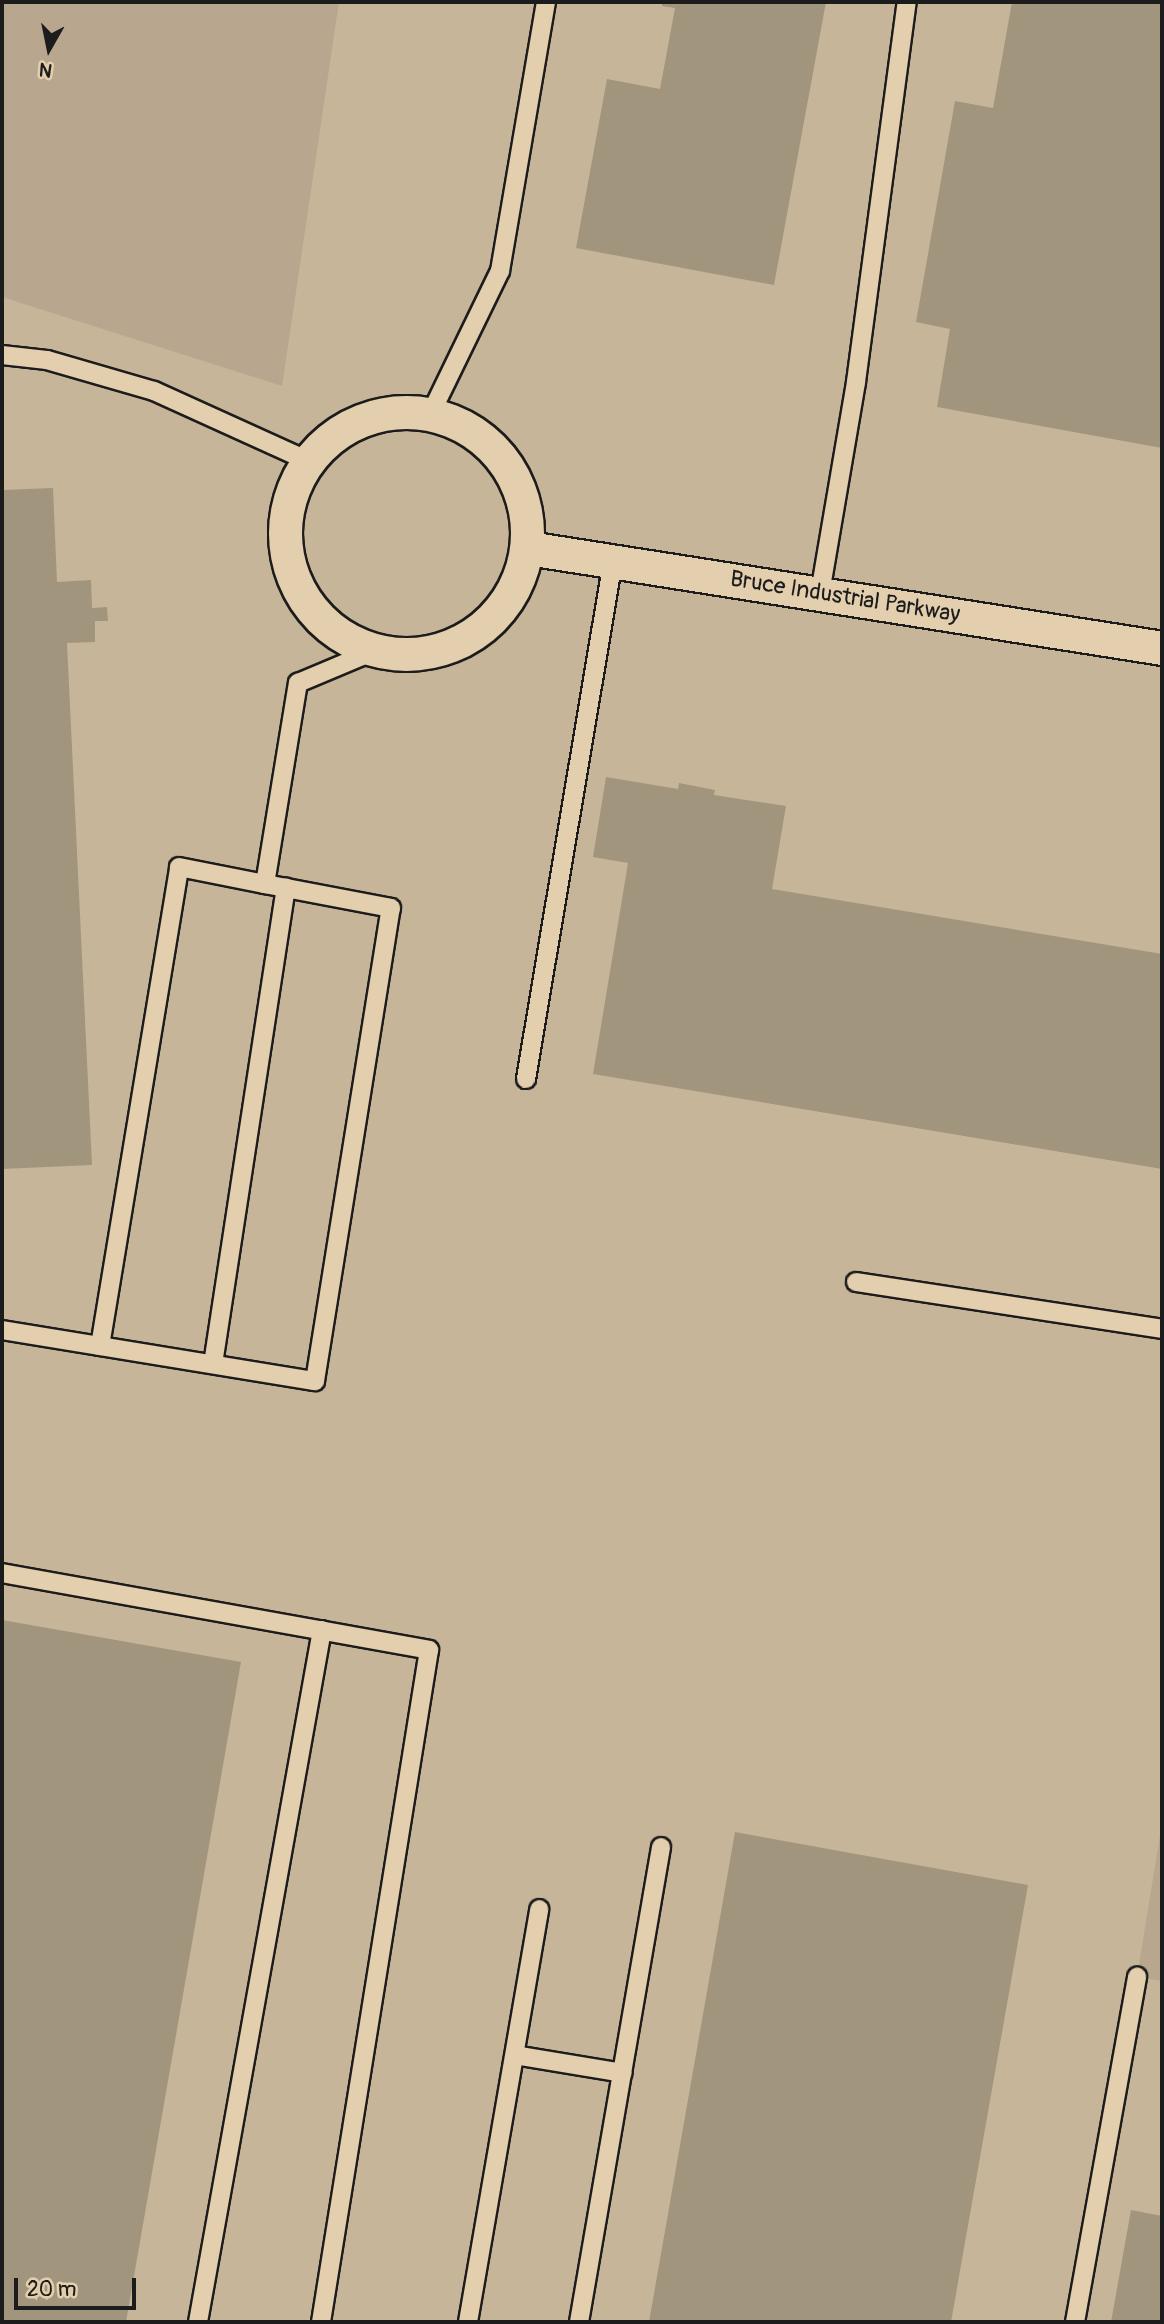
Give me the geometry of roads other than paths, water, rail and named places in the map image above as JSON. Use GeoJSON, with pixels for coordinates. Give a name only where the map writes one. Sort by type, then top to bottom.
{"type":"FeatureCollection","features":[{"type":"Feature","properties":{"kind":"street"},"geometry":{"type":"LineString","coordinates":[[388,412],[430,413],[465,425],[494,448],[508,467],[527,512],[528,548],[508,599],[491,621],[456,644],[416,655],[374,651],[336,634],[307,604],[289,566],[284,525],[293,485],[308,461],[349,425],[388,412]]}},
{"type":"Feature","properties":{"kind":"street","name":"Bruce Industrial Parkway"},"geometry":{"type":"LineString","coordinates":[[528,548],[1162,648]]}},
{"type":"Feature","properties":{"kind":"lane"},"geometry":{"type":"LineString","coordinates":[[430,413],[500,271],[546,2]]}},
{"type":"Feature","properties":{"kind":"lane"},"geometry":{"type":"LineString","coordinates":[[820,593],[856,382],[907,2]]}},
{"type":"Feature","properties":{"kind":"lane"},"geometry":{"type":"LineString","coordinates":[[2,355],[47,360],[154,391],[308,461]]}},
{"type":"Feature","properties":{"kind":"lane"},"geometry":{"type":"LineString","coordinates":[[526,1079],[613,561]]}},
{"type":"Feature","properties":{"kind":"lane"},"geometry":{"type":"LineString","coordinates":[[265,884],[298,683],[374,651]]}},
{"type":"Feature","properties":{"kind":"lane"},"geometry":{"type":"LineString","coordinates":[[2,1330],[100,1346],[213,1364],[315,1381],[391,908],[179,867],[100,1346]]}},
{"type":"Feature","properties":{"kind":"lane"},"geometry":{"type":"LineString","coordinates":[[213,1364],[286,888]]}},
{"type":"Feature","properties":{"kind":"lane"},"geometry":{"type":"LineString","coordinates":[[856,1282],[1162,1329]]}},
{"type":"Feature","properties":{"kind":"lane"},"geometry":{"type":"LineString","coordinates":[[2,1573],[429,1650],[321,2322]]}},
{"type":"Feature","properties":{"kind":"lane"},"geometry":{"type":"LineString","coordinates":[[198,2322],[321,1630]]}},
{"type":"Feature","properties":{"kind":"lane"},"geometry":{"type":"LineString","coordinates":[[579,2322],[661,1847]]}},
{"type":"Feature","properties":{"kind":"lane"},"geometry":{"type":"LineString","coordinates":[[468,2322],[539,1909]]}},
{"type":"Feature","properties":{"kind":"lane"},"geometry":{"type":"LineString","coordinates":[[1075,2322],[1137,1977]]}},
{"type":"Feature","properties":{"kind":"lane"},"geometry":{"type":"LineString","coordinates":[[515,2055],[622,2073]]}}]}
